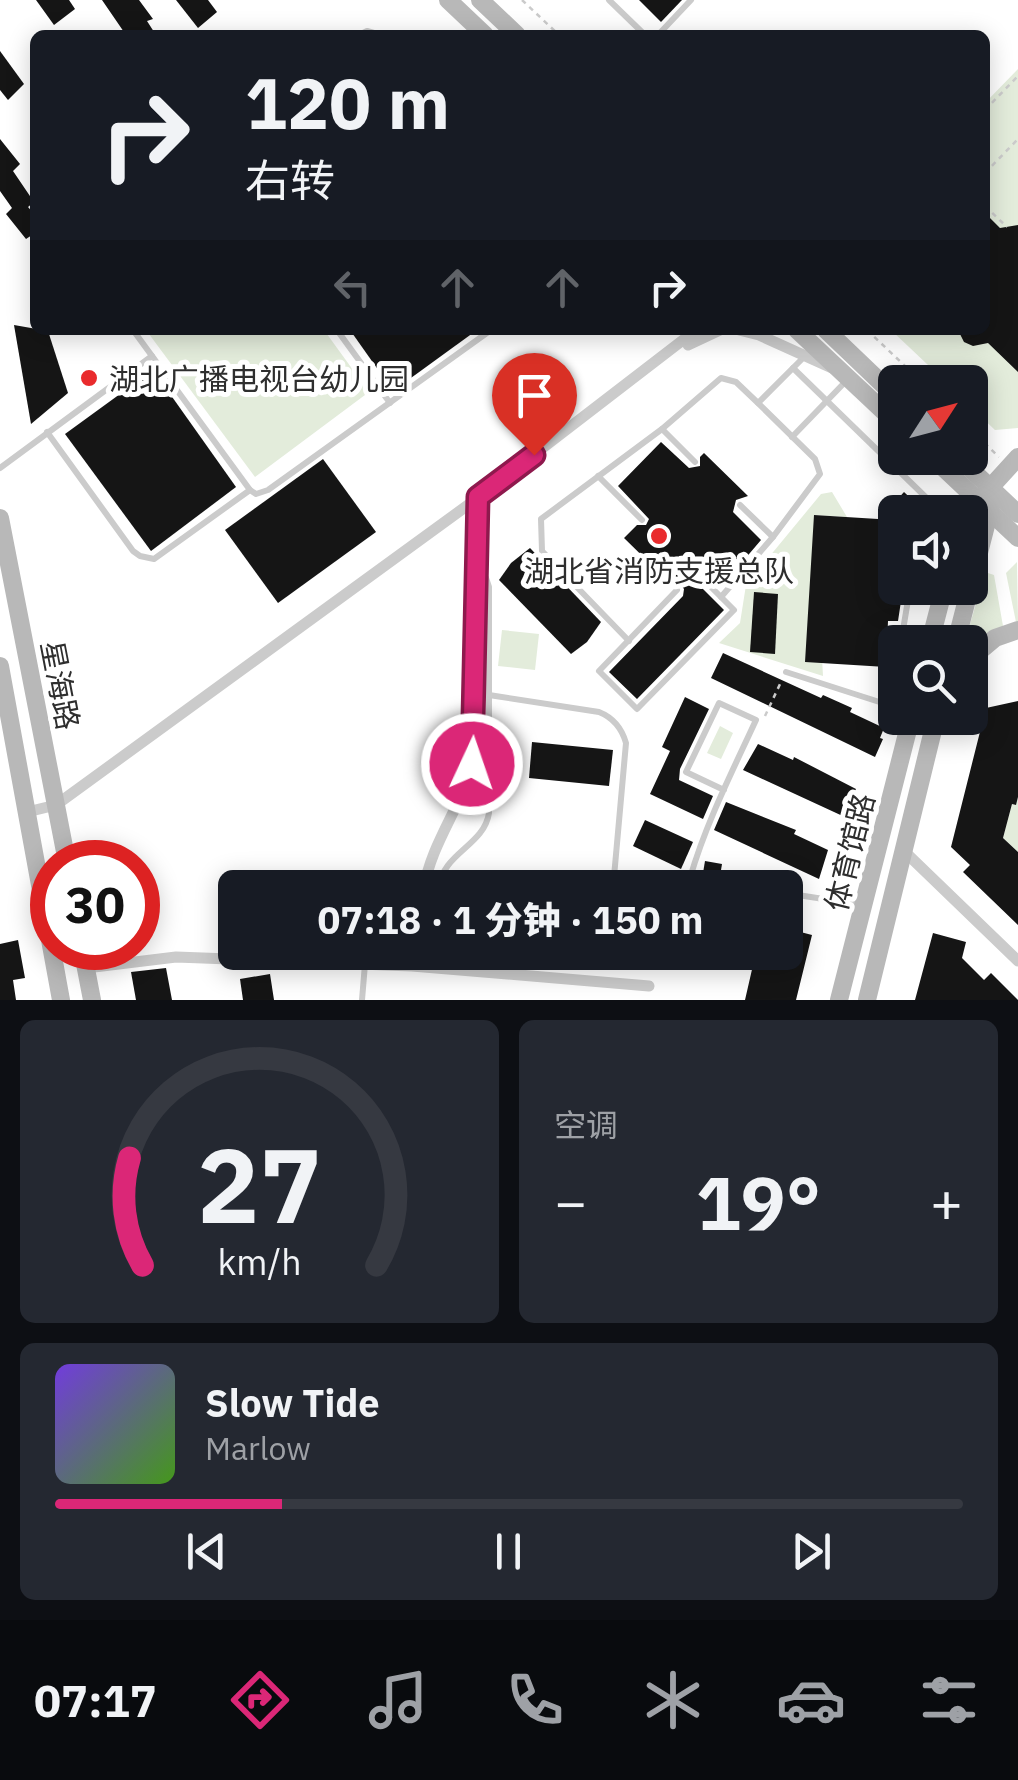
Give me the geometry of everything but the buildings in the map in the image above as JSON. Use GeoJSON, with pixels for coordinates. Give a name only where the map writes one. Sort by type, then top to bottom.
{"type":"FeatureCollection","features":[{"type":"Feature","properties":{"kind":"main road"},"geometry":{"type":"LineString","coordinates":[[448,0],[480,30]]}},
{"type":"Feature","properties":{"kind":"main road"},"geometry":{"type":"LineString","coordinates":[[480,0],[512,30]]}},
{"type":"Feature","properties":{"kind":"main road"},"geometry":{"type":"LineString","coordinates":[[802,335],[878,406]]}},
{"type":"Feature","properties":{"kind":"main road"},"geometry":{"type":"LineString","coordinates":[[831,335],[878,380]]}},
{"type":"Feature","properties":{"kind":"main road"},"geometry":{"type":"LineString","coordinates":[[987,495],[1014,462]]}},
{"type":"Feature","properties":{"kind":"main road"},"geometry":{"type":"LineString","coordinates":[[952,475],[973,495]]}},
{"type":"Feature","properties":{"kind":"main road"},"geometry":{"type":"LineString","coordinates":[[988,504],[1018,514]]}},
{"type":"Feature","properties":{"kind":"main road"},"geometry":{"type":"LineString","coordinates":[[988,509],[1018,538]]}},
{"type":"Feature","properties":{"kind":"main road","name":"星海路"},"geometry":{"type":"LineString","coordinates":[[0,518],[62,840]]}},
{"type":"Feature","properties":{"kind":"main road"},"geometry":{"type":"LineString","coordinates":[[988,644],[1018,630]]}},
{"type":"Feature","properties":{"kind":"main road","name":"星海路"},"geometry":{"type":"LineString","coordinates":[[0,666],[62,1000]]}},
{"type":"Feature","properties":{"kind":"main road","name":"体育馆路"},"geometry":{"type":"LineString","coordinates":[[840,1000],[907,735]]}},
{"type":"Feature","properties":{"kind":"main road","name":"体育馆路"},"geometry":{"type":"LineString","coordinates":[[867,1000],[932,735]]}},
{"type":"Feature","properties":{"kind":"main road"},"geometry":{"type":"LineString","coordinates":[[86,970],[92,1000]]}},
{"type":"Feature","properties":{"kind":"street"},"geometry":{"type":"LineString","coordinates":[[27,812],[56,805],[478,497],[690,335]]}},
{"type":"Feature","properties":{"kind":"street"},"geometry":{"type":"LineString","coordinates":[[646,371],[707,335]]}},
{"type":"Feature","properties":{"kind":"street"},"geometry":{"type":"LineString","coordinates":[[759,335],[845,376]]}},
{"type":"Feature","properties":{"kind":"street"},"geometry":{"type":"LineString","coordinates":[[429,870],[472,764],[478,497]]}},
{"type":"Feature","properties":{"kind":"street"},"geometry":{"type":"LineString","coordinates":[[903,850],[1018,960]]}},
{"type":"Feature","properties":{"kind":"street"},"geometry":{"type":"LineString","coordinates":[[160,958],[218,958]]}},
{"type":"Feature","properties":{"kind":"street"},"geometry":{"type":"LineString","coordinates":[[509,970],[649,986]]}},
{"type":"Feature","properties":{"kind":"lane"},"geometry":{"type":"LineString","coordinates":[[608,0],[640,30]]}},
{"type":"Feature","properties":{"kind":"lane"},"geometry":{"type":"LineString","coordinates":[[663,30],[690,0]]}},
{"type":"Feature","properties":{"kind":"lane"},"geometry":{"type":"LineString","coordinates":[[137,335],[256,494],[268,490],[484,335]]}},
{"type":"Feature","properties":{"kind":"lane"},"geometry":{"type":"LineString","coordinates":[[341,335],[390,402]]}},
{"type":"Feature","properties":{"kind":"lane"},"geometry":{"type":"LineString","coordinates":[[0,468],[152,356]]}},
{"type":"Feature","properties":{"kind":"lane"},"geometry":{"type":"LineString","coordinates":[[758,403],[805,356]]}},
{"type":"Feature","properties":{"kind":"lane"},"geometry":{"type":"LineString","coordinates":[[793,368],[924,495]]}},
{"type":"Feature","properties":{"kind":"lane"},"geometry":{"type":"LineString","coordinates":[[792,437],[845,376]]}},
{"type":"Feature","properties":{"kind":"lane"},"geometry":{"type":"LineString","coordinates":[[628,641],[545,555],[541,520],[662,429],[720,378],[736,382],[758,403],[814,459],[820,474],[721,597]]}},
{"type":"Feature","properties":{"kind":"lane"},"geometry":{"type":"LineString","coordinates":[[662,429],[695,462]]}},
{"type":"Feature","properties":{"kind":"lane"},"geometry":{"type":"LineString","coordinates":[[46,432],[133,550],[148,559],[161,554],[250,490]]}},
{"type":"Feature","properties":{"kind":"lane"},"geometry":{"type":"LineString","coordinates":[[598,476],[642,520]]}},
{"type":"Feature","properties":{"kind":"lane"},"geometry":{"type":"LineString","coordinates":[[740,505],[773,537]]}},
{"type":"Feature","properties":{"kind":"lane"},"geometry":{"type":"LineString","coordinates":[[678,590],[598,671],[638,710],[734,610],[684,560]]}},
{"type":"Feature","properties":{"kind":"lane"},"geometry":{"type":"LineString","coordinates":[[443,870],[488,822],[489,587],[486,578],[476,570]]}},
{"type":"Feature","properties":{"kind":"lane"},"geometry":{"type":"LineString","coordinates":[[786,672],[878,702]]}},
{"type":"Feature","properties":{"kind":"lane"},"geometry":{"type":"LineString","coordinates":[[489,694],[599,712],[621,730],[626,744],[615,870]]}},
{"type":"Feature","properties":{"kind":"lane"},"geometry":{"type":"LineString","coordinates":[[692,870],[701,838],[724,790],[756,720],[720,703],[686,772],[724,790]]}},
{"type":"Feature","properties":{"kind":"lane"},"geometry":{"type":"LineString","coordinates":[[803,896],[864,905]]}},
{"type":"Feature","properties":{"kind":"lane"},"geometry":{"type":"LineString","coordinates":[[362,1000],[364,970]]}},
{"type":"Feature","properties":{"kind":"path"},"geometry":{"type":"LineString","coordinates":[[522,0],[554,30]]}},
{"type":"Feature","properties":{"kind":"path"},"geometry":{"type":"LineString","coordinates":[[990,105],[1018,76]]}},
{"type":"Feature","properties":{"kind":"path"},"geometry":{"type":"LineString","coordinates":[[990,168],[1018,140]]}},
{"type":"Feature","properties":{"kind":"path"},"geometry":{"type":"LineString","coordinates":[[990,211],[1007,227]]}},
{"type":"Feature","properties":{"kind":"path"},"geometry":{"type":"LineString","coordinates":[[872,335],[904,365]]}},
{"type":"Feature","properties":{"kind":"path"},"geometry":{"type":"LineString","coordinates":[[988,442],[1014,462]]}},
{"type":"Feature","properties":{"kind":"path"},"geometry":{"type":"LineString","coordinates":[[756,720],[762,722],[786,672]]}},
{"type":"Feature","properties":{"kind":"green space"},"geometry":{"type":"Polygon","coordinates":[[[1018,69],[1018,428],[995,430],[988,423],[988,365],[928,365],[896,335],[990,335],[990,98],[1018,69]]]}},
{"type":"Feature","properties":{"kind":"green space"},"geometry":{"type":"Polygon","coordinates":[[[150,335],[328,335],[369,392],[255,477],[150,335]]]}},
{"type":"Feature","properties":{"kind":"green space"},"geometry":{"type":"Polygon","coordinates":[[[832,492],[847,517],[814,515],[823,676],[719,643],[740,623],[746,585],[821,494],[832,492]]]}},
{"type":"Feature","properties":{"kind":"green space"},"geometry":{"type":"Polygon","coordinates":[[[1017,562],[1018,622],[1016,622],[1006,573],[1017,562]]]}},
{"type":"Feature","properties":{"kind":"green space"},"geometry":{"type":"Polygon","coordinates":[[[988,573],[994,575],[1003,626],[988,636],[988,625],[970,625],[976,605],[988,605],[988,573]]]}},
{"type":"Feature","properties":{"kind":"green space"},"geometry":{"type":"Polygon","coordinates":[[[502,630],[539,634],[535,670],[498,666],[502,630]]]}},
{"type":"Feature","properties":{"kind":"green space"},"geometry":{"type":"Polygon","coordinates":[[[720,726],[733,733],[721,759],[707,753],[720,726]]]}},
{"type":"Feature","properties":{"kind":"green space"},"geometry":{"type":"Polygon","coordinates":[[[1018,797],[1018,852],[1003,838],[1012,804],[1016,805],[1018,797]]]}},
{"type":"Feature","properties":{"kind":"place","name":"湖北广播电视台幼儿园"},"geometry":{"type":"Point","coordinates":[89,378]}},
{"type":"Feature","properties":{"kind":"place","name":"湖北省消防支援总队"},"geometry":{"type":"Point","coordinates":[659,536]}},
{"type":"Feature","properties":{"kind":"route"},"geometry":{"type":"LineString","coordinates":[[472,764],[478,497],[534,455]]}}]}
